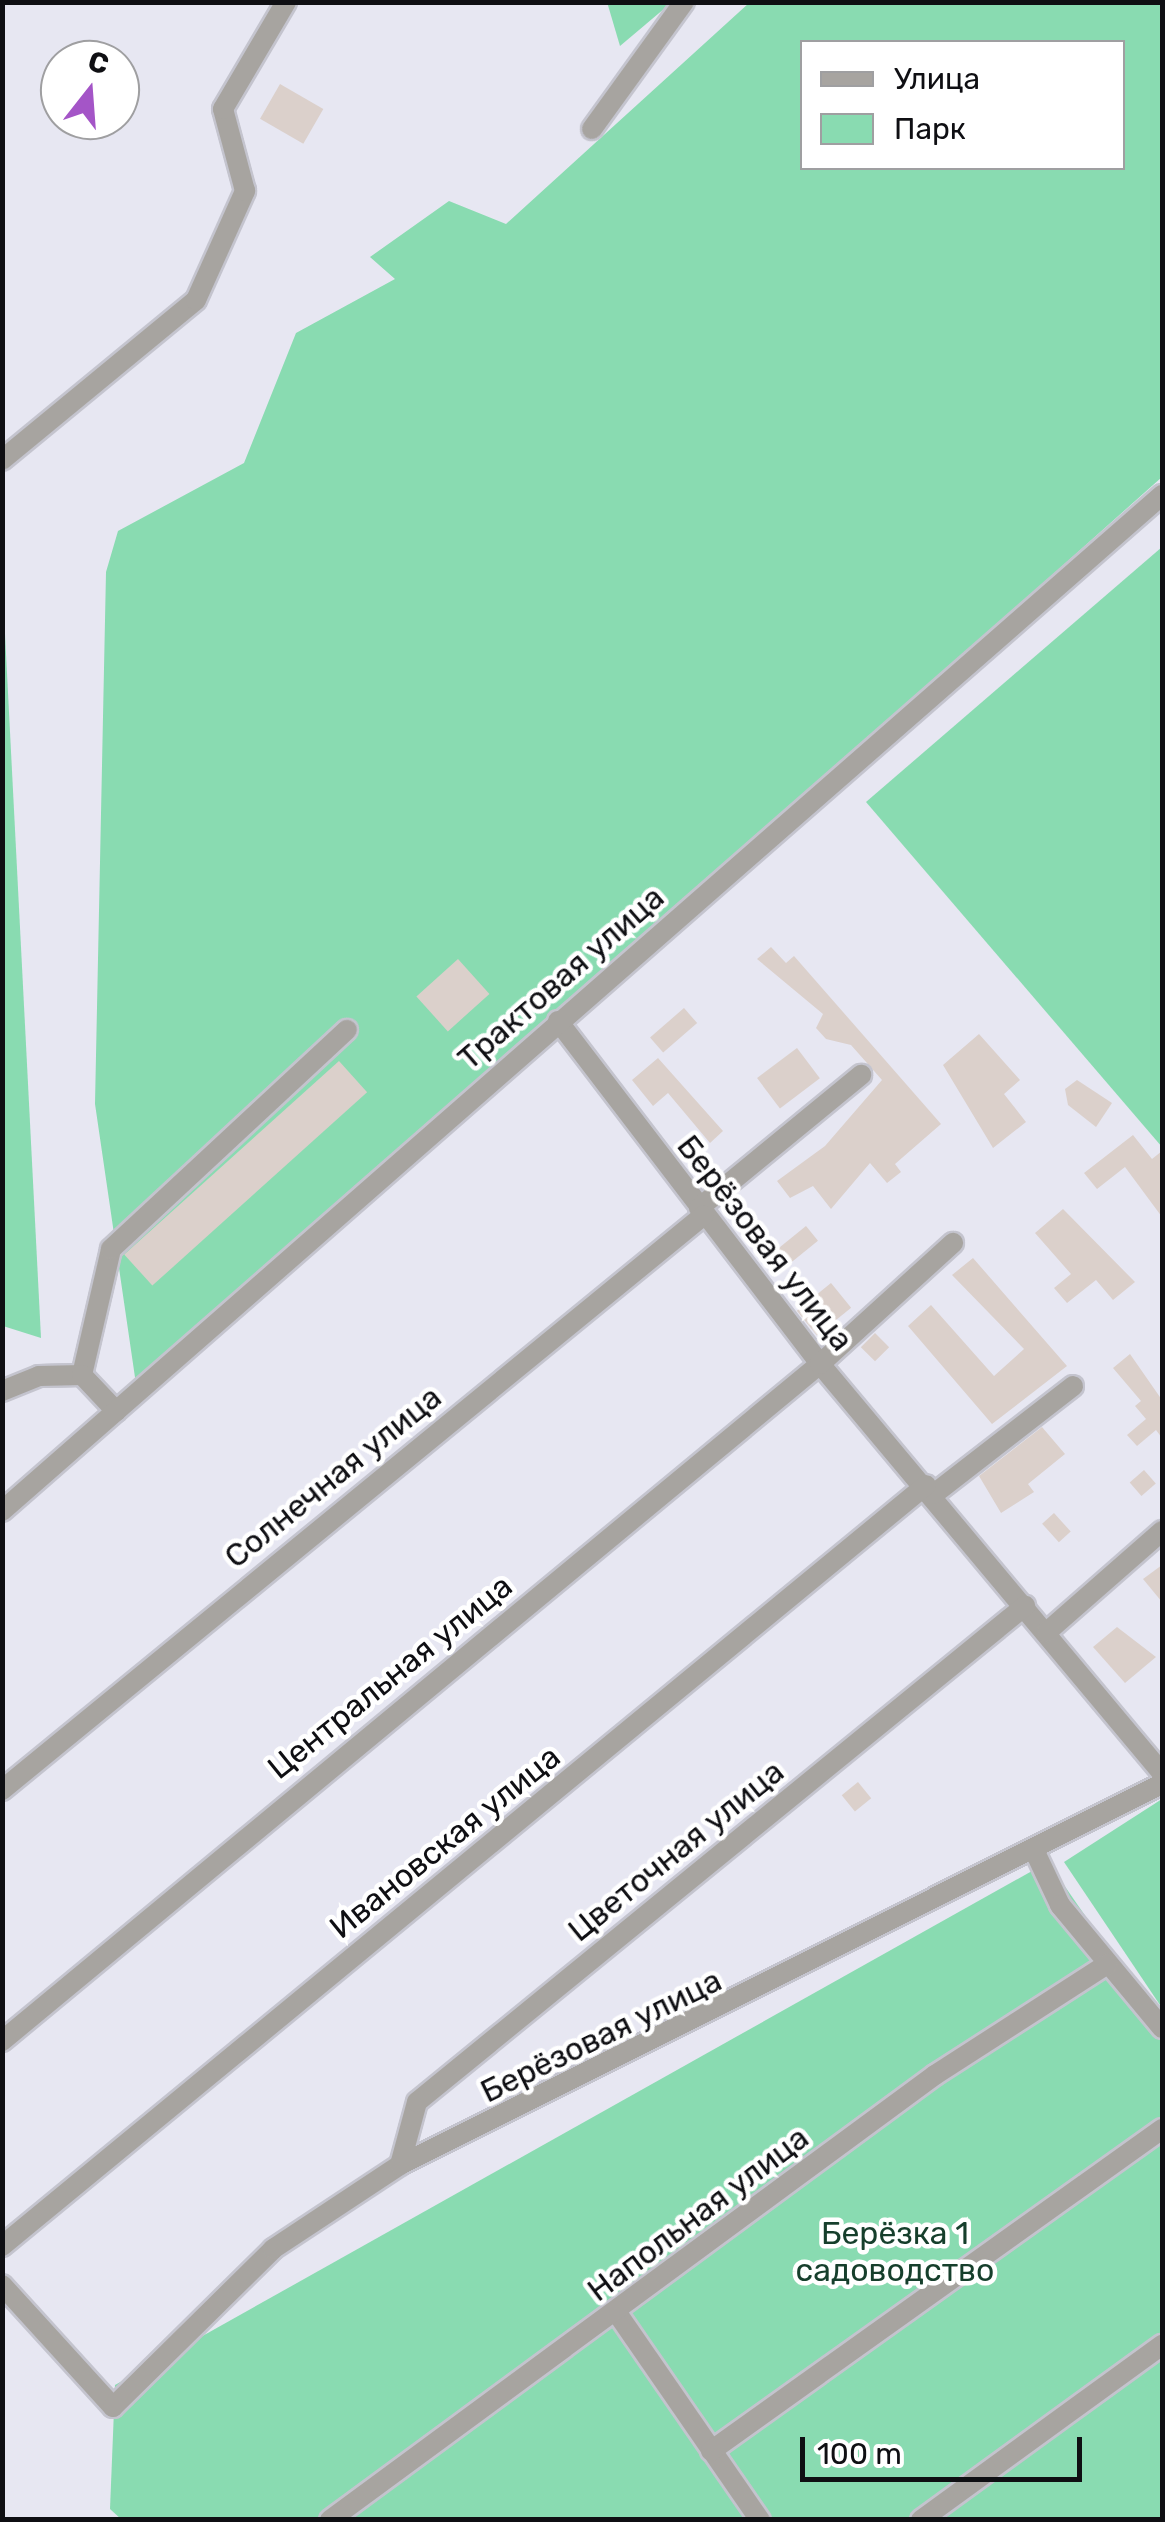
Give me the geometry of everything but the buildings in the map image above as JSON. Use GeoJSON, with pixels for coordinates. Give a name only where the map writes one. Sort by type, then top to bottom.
{"type":"FeatureCollection","features":[{"type":"Feature","properties":{"kind":"street"},"geometry":{"type":"LineString","coordinates":[[2,460],[196,300],[245,191],[228,94],[286,2]]}},
{"type":"Feature","properties":{"kind":"street"},"geometry":{"type":"LineString","coordinates":[[592,129],[684,2]]}},
{"type":"Feature","properties":{"kind":"street","name":"Трактовая улица"},"geometry":{"type":"LineString","coordinates":[[2,1511],[1162,495]]}},
{"type":"Feature","properties":{"kind":"street","name":"Берёзовая улица"},"geometry":{"type":"LineString","coordinates":[[558,1021],[820,1364],[930,1490],[1162,1773]]}},
{"type":"Feature","properties":{"kind":"street"},"geometry":{"type":"LineString","coordinates":[[82,1375],[112,1249],[347,1030]]}},
{"type":"Feature","properties":{"kind":"street","name":"Солнечная улица"},"geometry":{"type":"LineString","coordinates":[[2,1790],[861,1076]]}},
{"type":"Feature","properties":{"kind":"street","name":"Центральная улица"},"geometry":{"type":"LineString","coordinates":[[2,2042],[820,1364],[953,1243]]}},
{"type":"Feature","properties":{"kind":"street"},"geometry":{"type":"LineString","coordinates":[[2,1392],[39,1376],[82,1375],[116,1411]]}},
{"type":"Feature","properties":{"kind":"street","name":"Ивановская улица"},"geometry":{"type":"LineString","coordinates":[[2,2246],[930,1490],[1073,1386]]}},
{"type":"Feature","properties":{"kind":"street"},"geometry":{"type":"LineString","coordinates":[[1046,1632],[1162,1531]]}},
{"type":"Feature","properties":{"kind":"street","name":"Цветочная улица"},"geometry":{"type":"LineString","coordinates":[[400,2166],[417,2102],[1025,1606]]}},
{"type":"Feature","properties":{"kind":"street","name":"Берёзовая улица"},"geometry":{"type":"LineString","coordinates":[[2,2286],[113,2407],[274,2249],[400,2166],[1035,1852],[1162,1784]]}},
{"type":"Feature","properties":{"kind":"street"},"geometry":{"type":"LineString","coordinates":[[1035,1852],[1060,1905],[1162,2028]]}},
{"type":"Feature","properties":{"kind":"street","name":"Напольная улица"},"geometry":{"type":"LineString","coordinates":[[330,2520],[618,2313],[935,2075],[1107,1964]]}},
{"type":"Feature","properties":{"kind":"street"},"geometry":{"type":"LineString","coordinates":[[712,2452],[1162,2129]]}},
{"type":"Feature","properties":{"kind":"street"},"geometry":{"type":"LineString","coordinates":[[618,2313],[760,2520]]}},
{"type":"Feature","properties":{"kind":"street"},"geometry":{"type":"LineString","coordinates":[[921,2520],[1162,2345]]}},
{"type":"Feature","properties":{"kind":"green space"},"geometry":{"type":"Polygon","coordinates":[[[607,2],[671,2],[671,3],[620,46],[607,2]]]}},
{"type":"Feature","properties":{"kind":"green space"},"geometry":{"type":"Polygon","coordinates":[[[749,3],[1162,3],[1162,477],[137,1391],[95,1104],[106,572],[118,531],[244,463],[296,333],[395,279],[370,257],[449,201],[506,224],[749,3]]]}},
{"type":"Feature","properties":{"kind":"green space"},"geometry":{"type":"Polygon","coordinates":[[[1162,547],[1162,1147],[866,802],[1162,547]]]}},
{"type":"Feature","properties":{"kind":"green space"},"geometry":{"type":"Polygon","coordinates":[[[5,634],[41,1338],[3,1326],[5,634]]]}},
{"type":"Feature","properties":{"kind":"green space"},"geometry":{"type":"Polygon","coordinates":[[[1162,1799],[1162,2008],[1064,1862],[1162,1799]]]}},
{"type":"Feature","properties":{"kind":"green space","name":"Берёзка 1 садоводство"},"geometry":{"type":"Polygon","coordinates":[[[1048,1862],[1162,2027],[1162,2519],[122,2520],[110,2509],[115,2385],[1048,1862]]]}}]}
